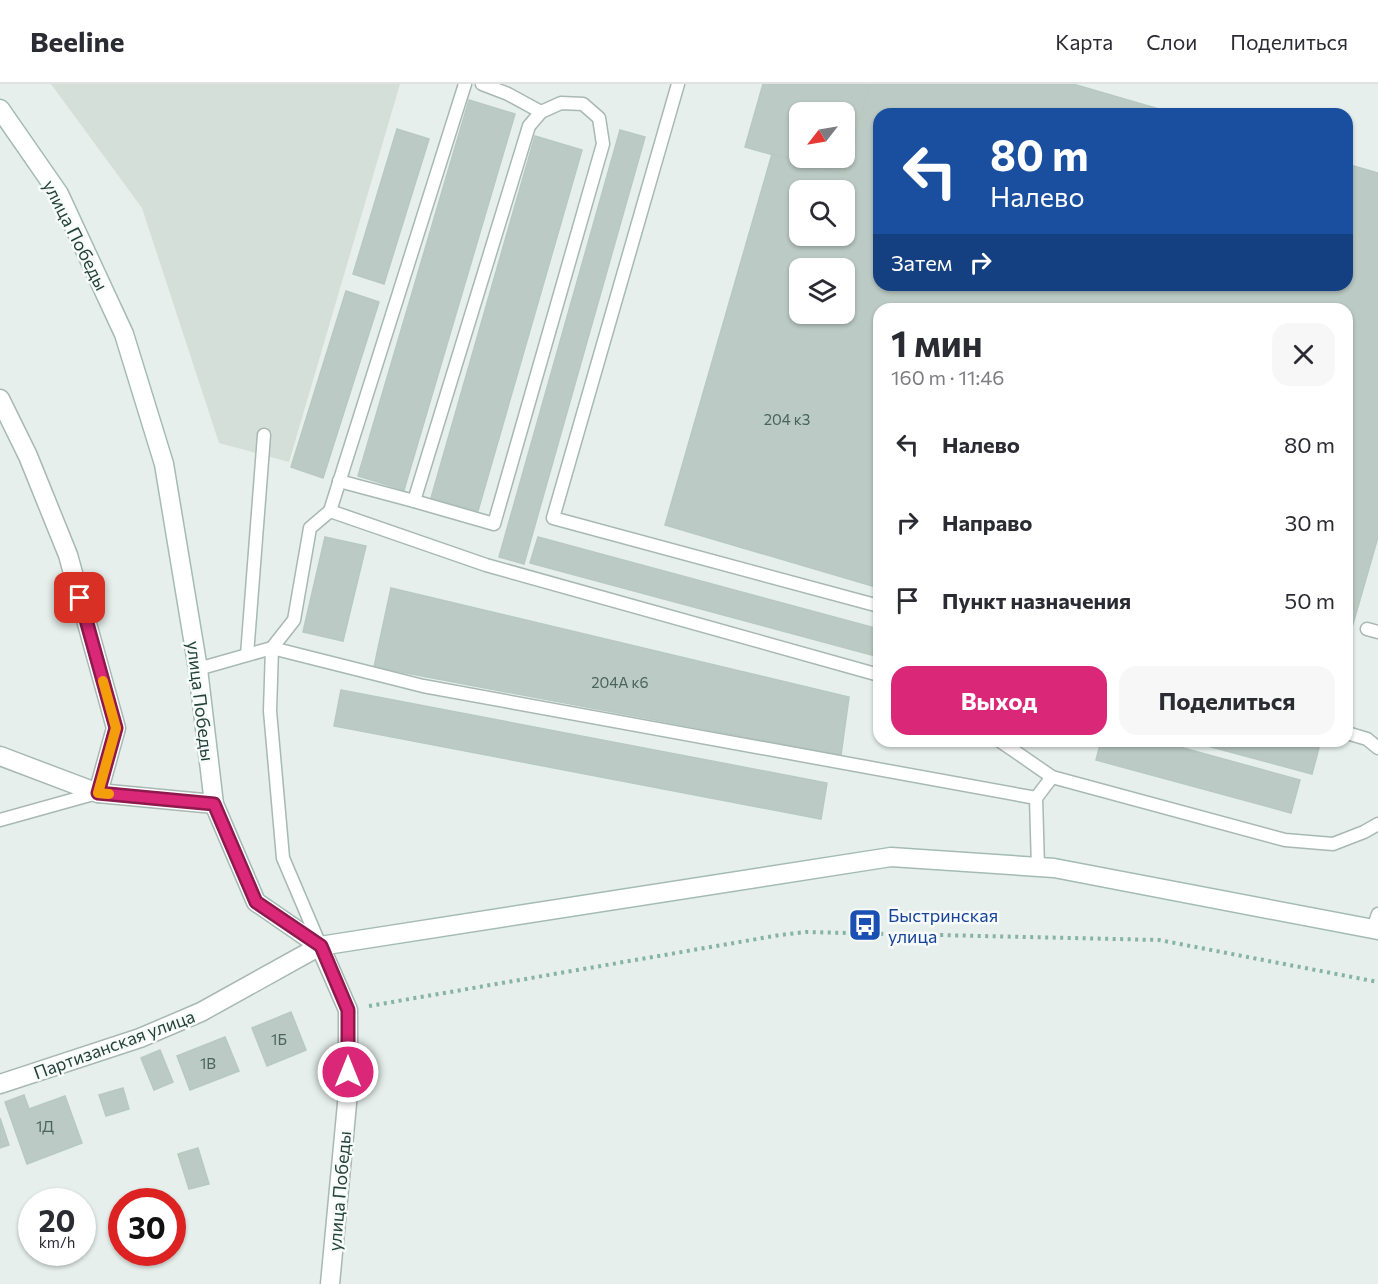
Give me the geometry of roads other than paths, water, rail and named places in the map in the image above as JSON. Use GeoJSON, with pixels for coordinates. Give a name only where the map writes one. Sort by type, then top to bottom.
{"type":"FeatureCollection","features":[{"type":"Feature","properties":{"kind":"street","name":"улица Победы"},"geometry":{"type":"LineString","coordinates":[[0,110],[59,194],[124,334],[164,464],[198,669],[214,804],[256,902],[321,946],[348,1010],[348,1093],[330,1284]]}},
{"type":"Feature","properties":{"kind":"street"},"geometry":{"type":"LineString","coordinates":[[0,399],[28,456],[68,555],[116,728],[98,793]]}},
{"type":"Feature","properties":{"kind":"street"},"geometry":{"type":"LineString","coordinates":[[0,756],[98,793],[214,804]]}},
{"type":"Feature","properties":{"kind":"street","name":"Партизанская улица"},"geometry":{"type":"LineString","coordinates":[[0,1084],[129,1042],[191,1016],[321,946],[891,857],[1054,868],[1377,925]]}},
{"type":"Feature","properties":{"kind":"lane"},"geometry":{"type":"LineString","coordinates":[[321,946],[283,858],[270,711],[272,648],[294,620],[310,528],[330,511],[465,84]]}},
{"type":"Feature","properties":{"kind":"lane"},"geometry":{"type":"LineString","coordinates":[[482,84],[508,94],[541,112]]}},
{"type":"Feature","properties":{"kind":"lane"},"geometry":{"type":"LineString","coordinates":[[678,84],[553,518],[873,604]]}},
{"type":"Feature","properties":{"kind":"lane"},"geometry":{"type":"LineString","coordinates":[[339,481],[494,525],[603,144],[598,118],[583,104],[561,103],[541,112],[529,126],[414,501]]}},
{"type":"Feature","properties":{"kind":"lane"},"geometry":{"type":"LineString","coordinates":[[247,655],[264,435]]}},
{"type":"Feature","properties":{"kind":"lane"},"geometry":{"type":"LineString","coordinates":[[330,511],[486,565],[873,673]]}},
{"type":"Feature","properties":{"kind":"lane"},"geometry":{"type":"LineString","coordinates":[[198,669],[272,648],[423,686],[1036,798]]}},
{"type":"Feature","properties":{"kind":"lane"},"geometry":{"type":"LineString","coordinates":[[1353,735],[1367,739],[1378,748]]}},
{"type":"Feature","properties":{"kind":"lane"},"geometry":{"type":"LineString","coordinates":[[1009,747],[1052,777],[1285,840],[1333,844],[1378,824]]}},
{"type":"Feature","properties":{"kind":"lane"},"geometry":{"type":"LineString","coordinates":[[1038,867],[1036,798],[1052,777]]}},
{"type":"Feature","properties":{"kind":"lane"},"geometry":{"type":"LineString","coordinates":[[0,820],[98,793]]}},
{"type":"Feature","properties":{"kind":"place","name":"Быстринская улица"},"geometry":{"type":"Point","coordinates":[865,925]}}]}
